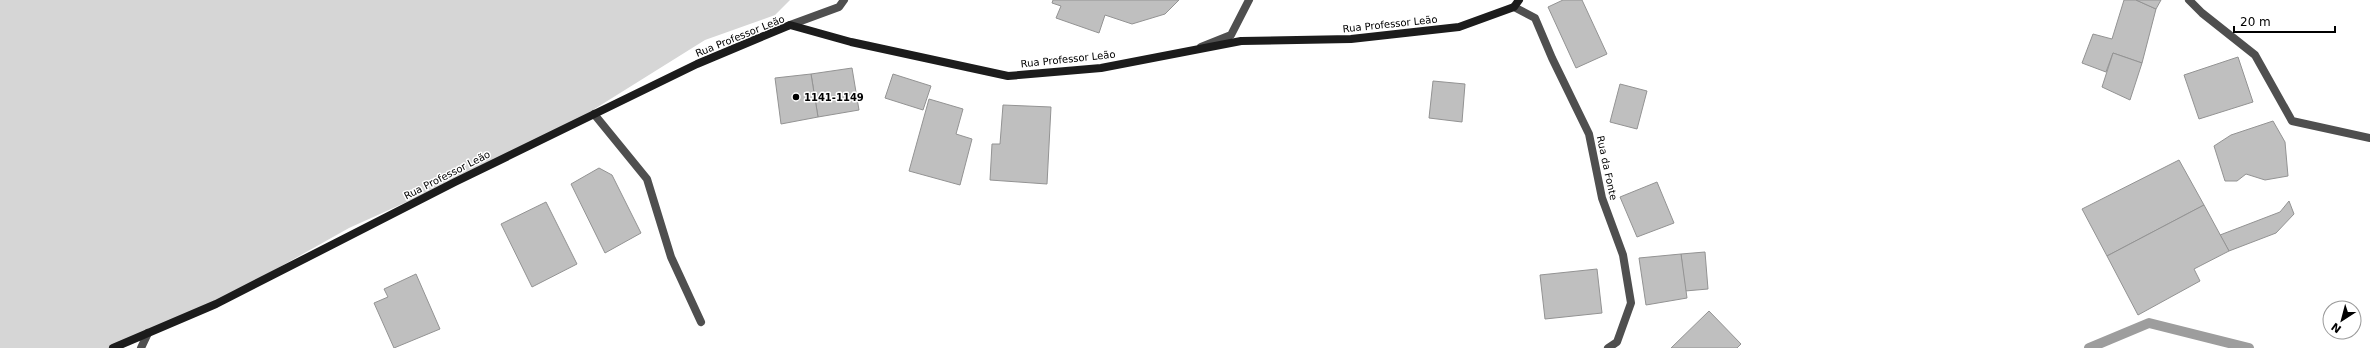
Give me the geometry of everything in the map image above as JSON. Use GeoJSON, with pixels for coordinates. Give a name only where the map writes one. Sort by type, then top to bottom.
{"type":"FeatureCollection","features":[{"type":"Feature","properties":{"kind":"street"},"geometry":{"type":"LineString","coordinates":[[790,25],[839,7],[844,0]]}},
{"type":"Feature","properties":{"kind":"street"},"geometry":{"type":"LineString","coordinates":[[1191,51],[1231,35],[1249,0]]}},
{"type":"Feature","properties":{"kind":"street"},"geometry":{"type":"LineString","coordinates":[[2189,0],[2202,13],[2255,54],[2292,121],[2370,138]]}},
{"type":"Feature","properties":{"kind":"street","name":"Rua Professor Leão"},"geometry":{"type":"LineString","coordinates":[[114,348],[216,304],[455,182],[697,64],[790,25],[851,42],[1008,76],[1101,68],[1241,41],[1352,39],[1459,27],[1516,4]]}},
{"type":"Feature","properties":{"kind":"street","name":"Rua da Fonte"},"geometry":{"type":"LineString","coordinates":[[1516,4],[1535,18],[1552,58],[1589,134],[1602,198],[1623,255],[1631,303],[1617,342],[1608,348]]}},
{"type":"Feature","properties":{"kind":"street"},"geometry":{"type":"LineString","coordinates":[[594,114],[647,179],[672,257],[701,322]]}},
{"type":"Feature","properties":{"kind":"street"},"geometry":{"type":"LineString","coordinates":[[141,348],[148,333]]}},
{"type":"Feature","properties":{"kind":"shaded area"},"geometry":{"type":"Polygon","coordinates":[[[0,0],[790,0],[775,15],[705,40],[548,138],[349,228],[196,314],[122,348],[0,348],[0,0]]]}},
{"type":"Feature","properties":{"kind":"building"},"geometry":{"type":"Polygon","coordinates":[[[1053,0],[1179,0],[1165,14],[1132,24],[1105,15],[1099,33],[1056,18],[1061,6],[1052,3],[1053,0]]]}},
{"type":"Feature","properties":{"kind":"building"},"geometry":{"type":"Polygon","coordinates":[[[1563,0],[1582,0],[1607,54],[1576,68],[1548,7],[1563,0]]]}},
{"type":"Feature","properties":{"kind":"building"},"geometry":{"type":"Polygon","coordinates":[[[2124,0],[2136,0],[2156,9],[2142,63],[2113,53],[2106,72],[2082,63],[2093,34],[2112,39],[2124,0]]]}},
{"type":"Feature","properties":{"kind":"building"},"geometry":{"type":"Polygon","coordinates":[[[2136,0],[2161,0],[2156,9],[2136,0]]]}},
{"type":"Feature","properties":{"kind":"building"},"geometry":{"type":"Polygon","coordinates":[[[2113,53],[2142,63],[2130,100],[2102,87],[2113,53]]]}},
{"type":"Feature","properties":{"kind":"building"},"geometry":{"type":"Polygon","coordinates":[[[2238,57],[2253,102],[2199,119],[2184,75],[2238,57]]]}},
{"type":"Feature","properties":{"kind":"building"},"geometry":{"type":"Polygon","coordinates":[[[852,68],[859,110],[818,117],[811,74],[852,68]]]}},
{"type":"Feature","properties":{"kind":"building","name":"1141-1149"},"geometry":{"type":"Polygon","coordinates":[[[811,74],[818,117],[781,124],[775,78],[811,74]]]}},
{"type":"Feature","properties":{"kind":"building"},"geometry":{"type":"Polygon","coordinates":[[[893,74],[931,86],[923,110],[885,98],[893,74]]]}},
{"type":"Feature","properties":{"kind":"building"},"geometry":{"type":"Polygon","coordinates":[[[1433,81],[1465,84],[1462,122],[1429,118],[1433,81]]]}},
{"type":"Feature","properties":{"kind":"building"},"geometry":{"type":"Polygon","coordinates":[[[1620,84],[1647,91],[1637,129],[1610,122],[1620,84]]]}},
{"type":"Feature","properties":{"kind":"building"},"geometry":{"type":"Polygon","coordinates":[[[929,99],[963,109],[956,134],[972,139],[960,185],[909,171],[929,99]]]}},
{"type":"Feature","properties":{"kind":"building"},"geometry":{"type":"Polygon","coordinates":[[[1003,105],[1051,107],[1047,184],[990,180],[992,144],[1000,144],[1003,105]]]}},
{"type":"Feature","properties":{"kind":"building"},"geometry":{"type":"Polygon","coordinates":[[[2273,121],[2285,142],[2288,176],[2265,180],[2246,174],[2237,181],[2225,181],[2214,146],[2231,135],[2273,121]]]}},
{"type":"Feature","properties":{"kind":"building"},"geometry":{"type":"Polygon","coordinates":[[[2179,160],[2204,205],[2107,256],[2082,209],[2179,160]]]}},
{"type":"Feature","properties":{"kind":"building"},"geometry":{"type":"Polygon","coordinates":[[[599,168],[612,175],[641,233],[605,253],[571,184],[599,168]]]}},
{"type":"Feature","properties":{"kind":"building"},"geometry":{"type":"Polygon","coordinates":[[[1657,182],[1674,223],[1637,237],[1620,197],[1657,182]]]}},
{"type":"Feature","properties":{"kind":"building"},"geometry":{"type":"Polygon","coordinates":[[[2289,201],[2294,214],[2276,233],[2229,251],[2220,235],[2280,212],[2289,201]]]}},
{"type":"Feature","properties":{"kind":"building"},"geometry":{"type":"Polygon","coordinates":[[[546,202],[577,264],[532,287],[501,224],[546,202]]]}},
{"type":"Feature","properties":{"kind":"building"},"geometry":{"type":"Polygon","coordinates":[[[2204,205],[2229,251],[2194,269],[2200,281],[2138,315],[2107,256],[2204,205]]]}},
{"type":"Feature","properties":{"kind":"building"},"geometry":{"type":"Polygon","coordinates":[[[1705,252],[1708,289],[1685,291],[1681,254],[1705,252]]]}},
{"type":"Feature","properties":{"kind":"building"},"geometry":{"type":"Polygon","coordinates":[[[1681,254],[1687,298],[1646,305],[1639,258],[1681,254]]]}},
{"type":"Feature","properties":{"kind":"building"},"geometry":{"type":"Polygon","coordinates":[[[1597,269],[1602,313],[1545,319],[1540,275],[1597,269]]]}},
{"type":"Feature","properties":{"kind":"building"},"geometry":{"type":"Polygon","coordinates":[[[416,274],[440,329],[394,348],[374,303],[388,297],[384,289],[416,274]]]}},
{"type":"Feature","properties":{"kind":"building"},"geometry":{"type":"Polygon","coordinates":[[[1709,311],[1741,344],[1737,348],[1671,348],[1709,311]]]}},
{"type":"Feature","properties":{"kind":"waterway"},"geometry":{"type":"LineString","coordinates":[[2089,348],[2149,323],[2249,348]]}},
{"type":"Feature","properties":{"kind":"place","name":"1141-1149"},"geometry":{"type":"Point","coordinates":[796,97]}}]}
